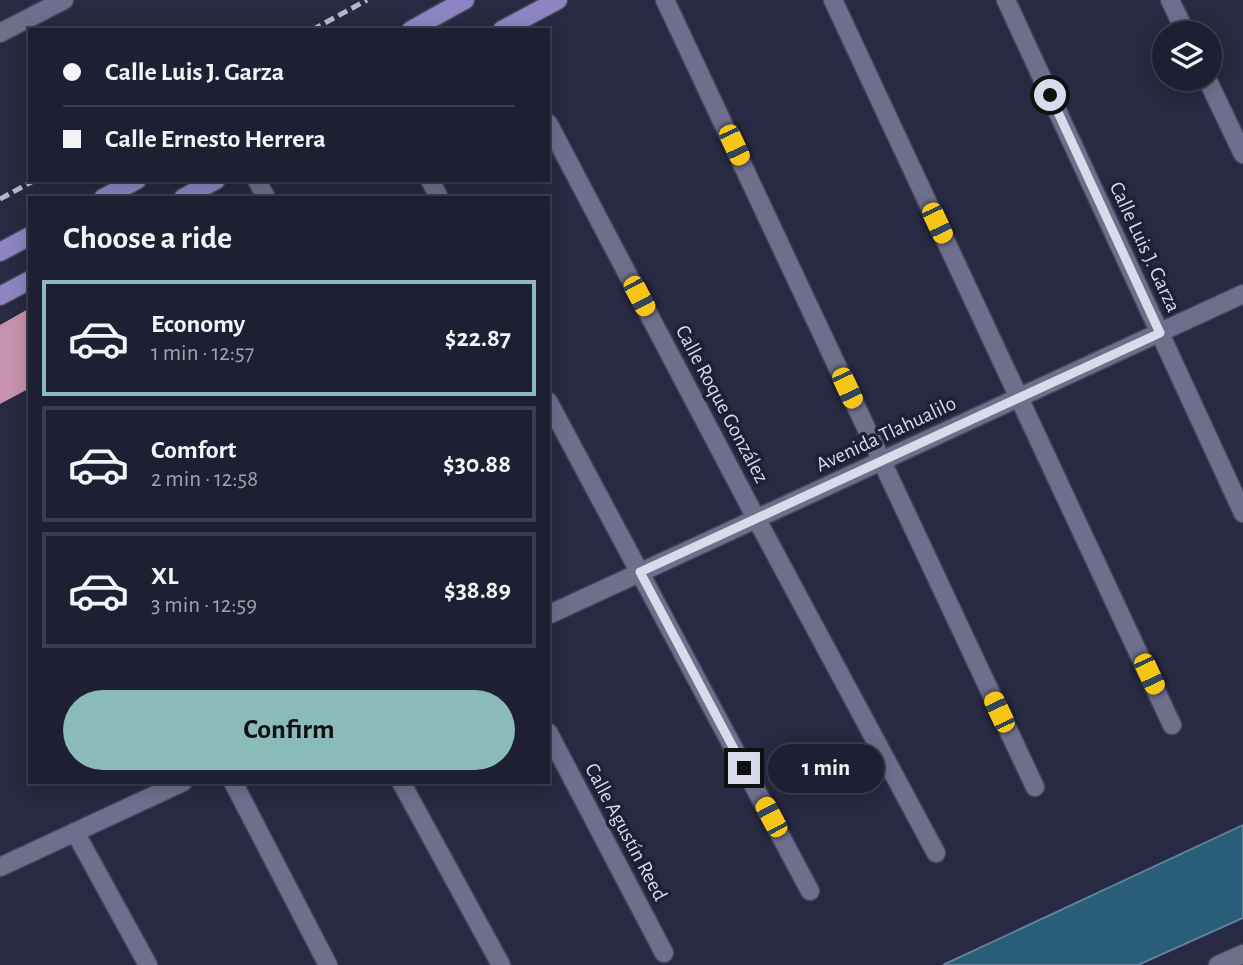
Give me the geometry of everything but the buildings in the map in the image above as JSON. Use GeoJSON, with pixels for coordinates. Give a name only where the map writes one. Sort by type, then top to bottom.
{"type":"FeatureCollection","features":[{"type":"Feature","properties":{"kind":"main road"},"geometry":{"type":"LineString","coordinates":[[415,28],[466,0]]}},
{"type":"Feature","properties":{"kind":"main road"},"geometry":{"type":"LineString","coordinates":[[506,28],[558,0]]}},
{"type":"Feature","properties":{"kind":"main road"},"geometry":{"type":"LineString","coordinates":[[107,196],[133,182]]}},
{"type":"Feature","properties":{"kind":"main road"},"geometry":{"type":"LineString","coordinates":[[187,196],[212,182]]}},
{"type":"Feature","properties":{"kind":"main road"},"geometry":{"type":"LineString","coordinates":[[0,252],[28,237]]}},
{"type":"Feature","properties":{"kind":"main road"},"geometry":{"type":"LineString","coordinates":[[0,296],[28,281]]}},
{"type":"Feature","properties":{"kind":"street"},"geometry":{"type":"LineString","coordinates":[[0,33],[64,0]]}},
{"type":"Feature","properties":{"kind":"street"},"geometry":{"type":"LineString","coordinates":[[665,0],[1035,787]]}},
{"type":"Feature","properties":{"kind":"street"},"geometry":{"type":"LineString","coordinates":[[833,0],[1172,725]]}},
{"type":"Feature","properties":{"kind":"street","name":"Calle Luis J. Garza"},"geometry":{"type":"LineString","coordinates":[[1006,0],[1243,513]]}},
{"type":"Feature","properties":{"kind":"street"},"geometry":{"type":"LineString","coordinates":[[1170,0],[1180,21]]}},
{"type":"Feature","properties":{"kind":"street"},"geometry":{"type":"LineString","coordinates":[[1213,91],[1243,154]]}},
{"type":"Feature","properties":{"kind":"street","name":"Calle Roque González"},"geometry":{"type":"LineString","coordinates":[[550,127],[936,853]]}},
{"type":"Feature","properties":{"kind":"street","name":"Avenida Tlahualilo"},"geometry":{"type":"LineString","coordinates":[[550,614],[1243,294]]}},
{"type":"Feature","properties":{"kind":"street"},"geometry":{"type":"LineString","coordinates":[[550,405],[810,891]]}},
{"type":"Feature","properties":{"kind":"street","name":"Calle Agustín Reed"},"geometry":{"type":"LineString","coordinates":[[550,736],[664,953]]}},
{"type":"Feature","properties":{"kind":"street"},"geometry":{"type":"LineString","coordinates":[[0,867],[179,784]]}},
{"type":"Feature","properties":{"kind":"street"},"geometry":{"type":"LineString","coordinates":[[234,784],[328,965]]}},
{"type":"Feature","properties":{"kind":"street"},"geometry":{"type":"LineString","coordinates":[[402,784],[501,965]]}},
{"type":"Feature","properties":{"kind":"street"},"geometry":{"type":"LineString","coordinates":[[75,832],[148,965]]}},
{"type":"Feature","properties":{"kind":"street"},"geometry":{"type":"LineString","coordinates":[[1218,965],[1243,954]]}},
{"type":"Feature","properties":{"kind":"water"},"geometry":{"type":"Polygon","coordinates":[[[1243,825],[1243,918],[1138,965],[943,965],[1243,825]]]}},
{"type":"Feature","properties":{"kind":"railway"},"geometry":{"type":"LineString","coordinates":[[316,28],[367,0]]}},
{"type":"Feature","properties":{"kind":"railway"},"geometry":{"type":"LineString","coordinates":[[0,199],[31,182]]}},
{"type":"Feature","properties":{"kind":"route"},"geometry":{"type":"LineString","coordinates":[[744,768],[640,572],[1160,333],[1050,95]]}}]}
